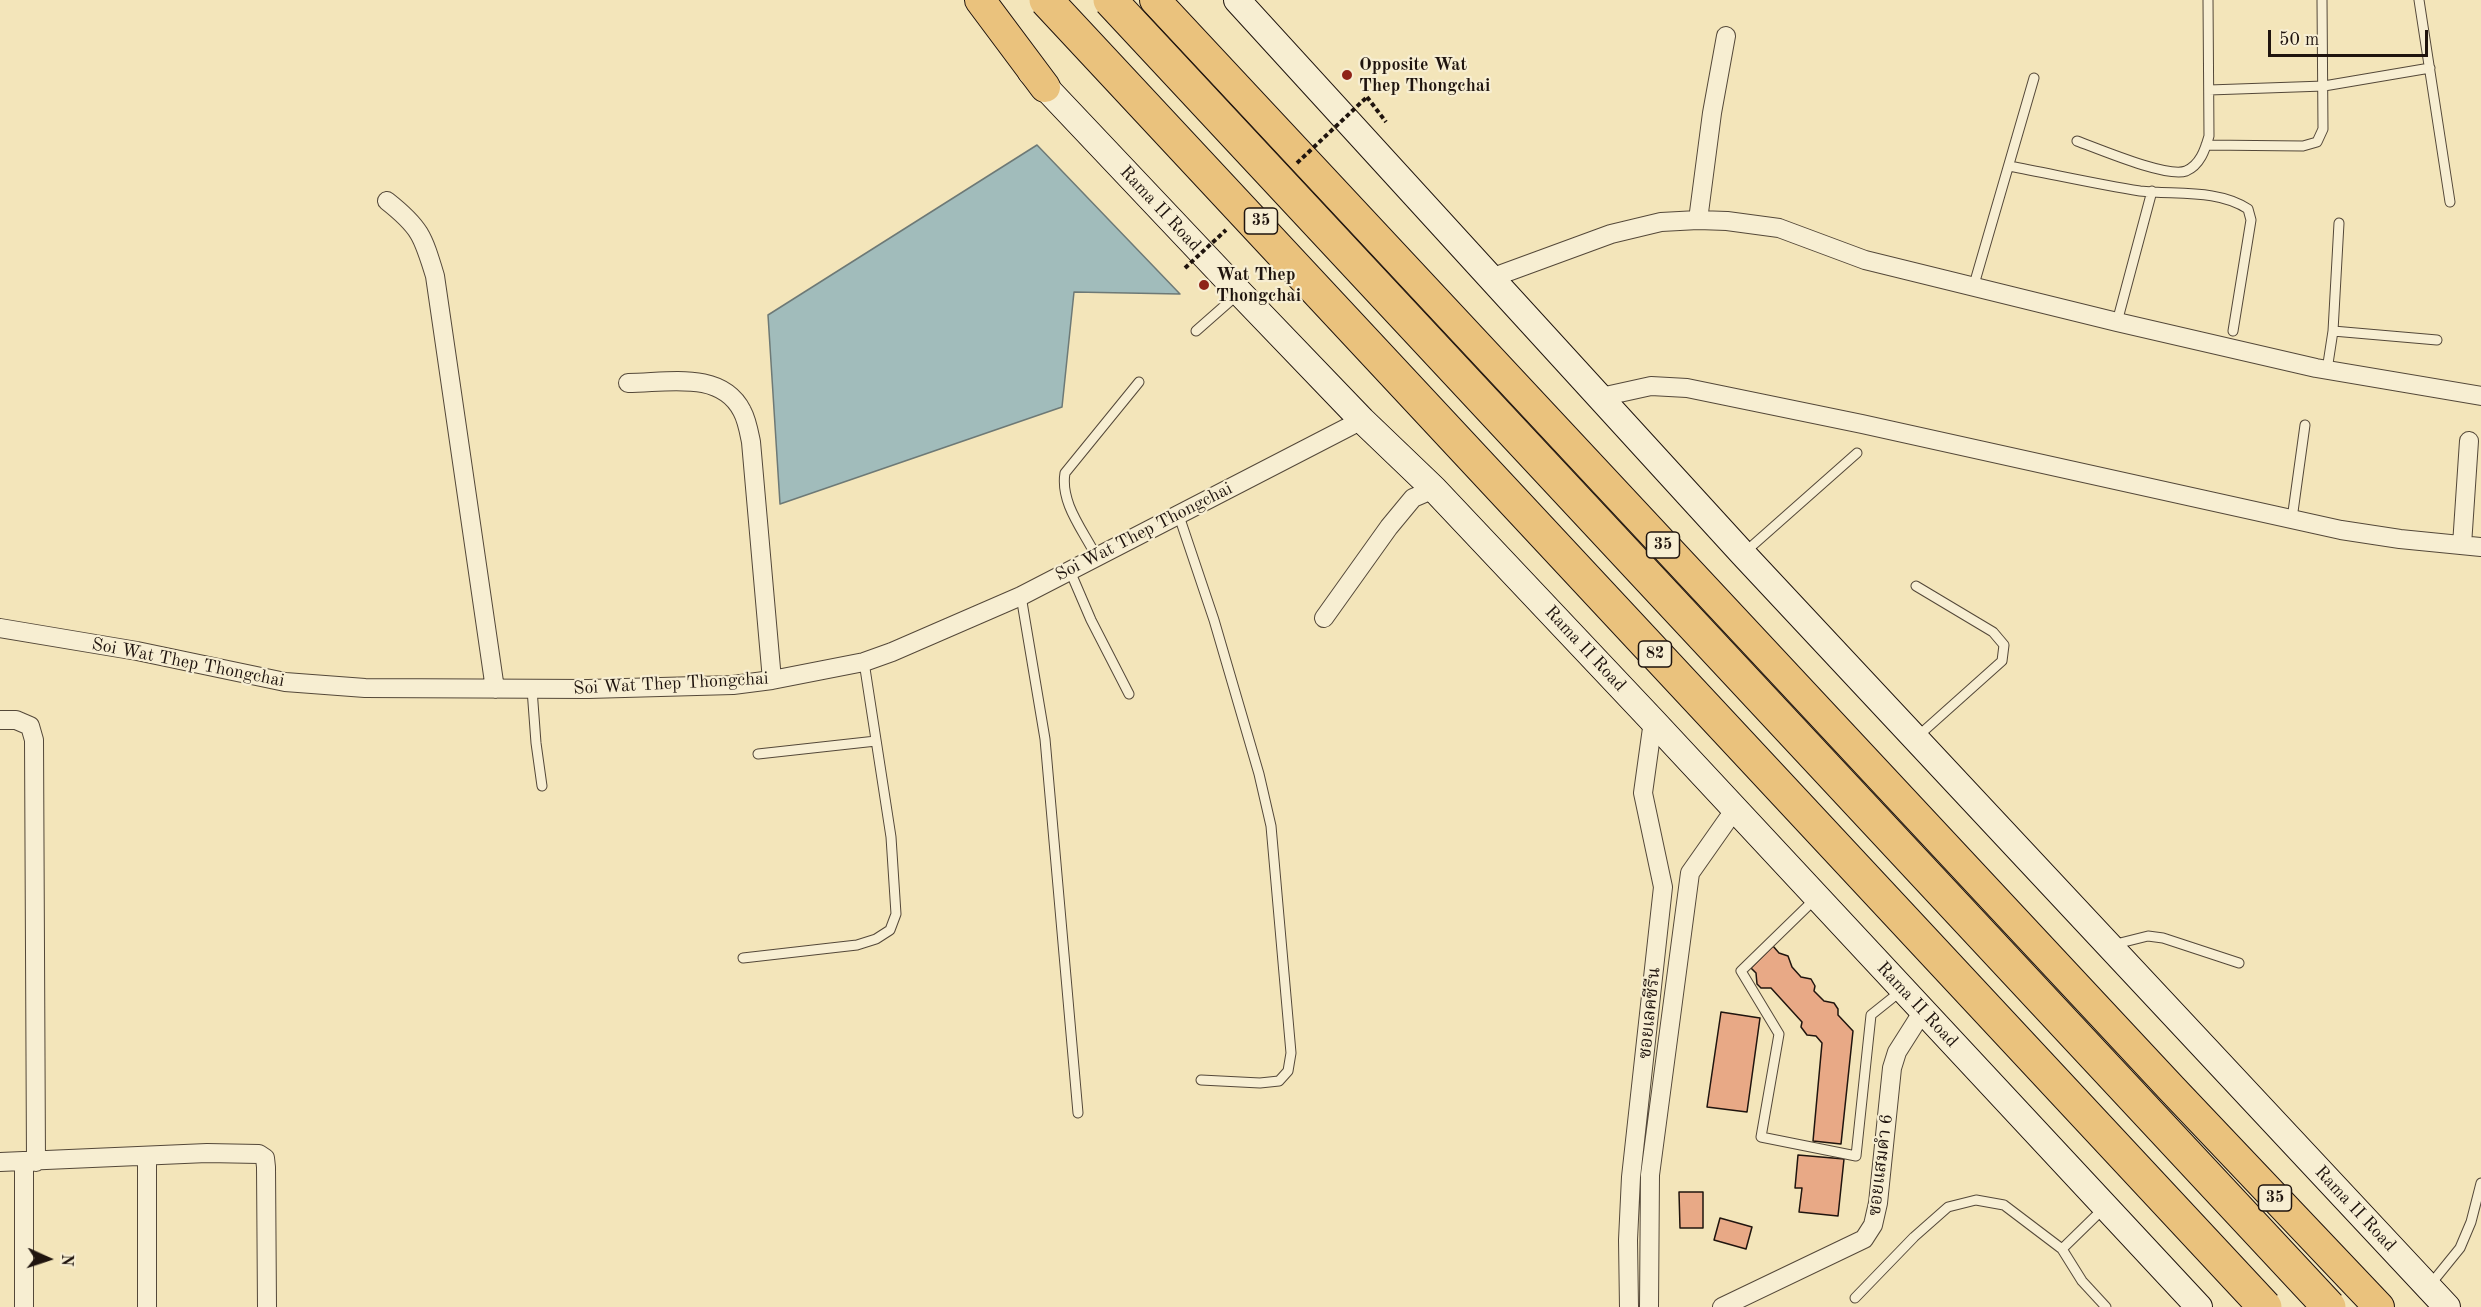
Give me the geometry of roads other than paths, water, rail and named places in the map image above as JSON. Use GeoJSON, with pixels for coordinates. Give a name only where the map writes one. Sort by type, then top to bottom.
{"type":"FeatureCollection","features":[{"type":"Feature","properties":{"kind":"highway"},"geometry":{"type":"LineString","coordinates":[[980,0],[1045,87]]}},
{"type":"Feature","properties":{"kind":"highway","name":"82"},"geometry":{"type":"LineString","coordinates":[[1110,0],[2329,1307]]}},
{"type":"Feature","properties":{"kind":"highway","name":"35"},"geometry":{"type":"LineString","coordinates":[[1155,0],[2172,1089],[2379,1307]]}},
{"type":"Feature","properties":{"kind":"highway","name":"82"},"geometry":{"type":"LineString","coordinates":[[1054,4],[2266,1307]]}},
{"type":"Feature","properties":{"kind":"main road","name":"Rama II Road"},"geometry":{"type":"LineString","coordinates":[[963,0],[1362,420],[1434,489],[2199,1307]]}},
{"type":"Feature","properties":{"kind":"main road","name":"Rama II Road"},"geometry":{"type":"LineString","coordinates":[[1237,0],[1743,554],[2447,1307]]}},
{"type":"Feature","properties":{"kind":"street"},"geometry":{"type":"LineString","coordinates":[[1698,220],[1712,113],[1726,36]]}},
{"type":"Feature","properties":{"kind":"street"},"geometry":{"type":"LineString","coordinates":[[387,201],[412,221],[426,245],[435,276],[495,689]]}},
{"type":"Feature","properties":{"kind":"street"},"geometry":{"type":"LineString","coordinates":[[1491,278],[1611,234],[1661,222],[1698,220],[1779,228],[1864,260],[1972,288],[2327,370],[2481,396]]}},
{"type":"Feature","properties":{"kind":"street"},"geometry":{"type":"LineString","coordinates":[[628,383],[702,382],[720,387],[734,397],[744,413],[751,442],[772,680]]}},
{"type":"Feature","properties":{"kind":"street"},"geometry":{"type":"LineString","coordinates":[[1600,397],[1651,386],[1687,388],[1862,424],[2292,519],[2400,539],[2481,547]]}},
{"type":"Feature","properties":{"kind":"street","name":"Soi Wat Thep Thongchai"},"geometry":{"type":"LineString","coordinates":[[0,628],[137,651],[285,682],[365,688],[663,688],[733,685],[772,680],[864,662],[1022,596],[1178,513],[1362,420]]}},
{"type":"Feature","properties":{"kind":"street"},"geometry":{"type":"LineString","coordinates":[[2462,545],[2469,441]]}},
{"type":"Feature","properties":{"kind":"street"},"geometry":{"type":"LineString","coordinates":[[1324,618],[1389,527],[1413,498],[1434,489]]}},
{"type":"Feature","properties":{"kind":"street"},"geometry":{"type":"LineString","coordinates":[[0,720],[16,720],[30,726],[34,740],[30,1162],[24,1307]]}},
{"type":"Feature","properties":{"kind":"street","name":"ซอยเลคซีรีน"},"geometry":{"type":"LineString","coordinates":[[1629,1307],[1628,1240],[1631,1177],[1663,886],[1643,793],[1653,721]]}},
{"type":"Feature","properties":{"kind":"street","name":"ซอยเลคซีรีน"},"geometry":{"type":"LineString","coordinates":[[1649,1307],[1650,1176],[1690,873],[1735,809]]}},
{"type":"Feature","properties":{"kind":"street","name":"ซอยแสมดำ 6"},"geometry":{"type":"LineString","coordinates":[[1722,1307],[1863,1239],[1873,1225],[1878,1203],[1892,1068],[1897,1052],[1923,1011]]}},
{"type":"Feature","properties":{"kind":"street"},"geometry":{"type":"LineString","coordinates":[[0,1162],[259,1154],[265,1158],[267,1307]]}},
{"type":"Feature","properties":{"kind":"street"},"geometry":{"type":"LineString","coordinates":[[147,1157],[147,1307]]}},
{"type":"Feature","properties":{"kind":"street"},"geometry":{"type":"LineString","coordinates":[[1631,1177],[1650,1176]]}},
{"type":"Feature","properties":{"kind":"lane"},"geometry":{"type":"LineString","coordinates":[[2077,141],[2169,173],[2185,171],[2195,165],[2209,136],[2208,0]]}},
{"type":"Feature","properties":{"kind":"lane"},"geometry":{"type":"LineString","coordinates":[[2206,145],[2303,146],[2317,142],[2323,129],[2322,0]]}},
{"type":"Feature","properties":{"kind":"lane"},"geometry":{"type":"LineString","coordinates":[[2419,0],[2450,202]]}},
{"type":"Feature","properties":{"kind":"lane"},"geometry":{"type":"LineString","coordinates":[[2209,90],[2324,86],[2430,68]]}},
{"type":"Feature","properties":{"kind":"lane"},"geometry":{"type":"LineString","coordinates":[[1972,288],[2034,78]]}},
{"type":"Feature","properties":{"kind":"lane"},"geometry":{"type":"LineString","coordinates":[[2008,166],[2152,191],[2221,197],[2239,203],[2248,209],[2251,220],[2232,331]]}},
{"type":"Feature","properties":{"kind":"lane"},"geometry":{"type":"LineString","coordinates":[[2117,322],[2152,191]]}},
{"type":"Feature","properties":{"kind":"lane"},"geometry":{"type":"LineString","coordinates":[[2327,370],[2333,331],[2339,223]]}},
{"type":"Feature","properties":{"kind":"lane"},"geometry":{"type":"LineString","coordinates":[[1196,331],[1240,293]]}},
{"type":"Feature","properties":{"kind":"lane"},"geometry":{"type":"LineString","coordinates":[[2333,331],[2437,340]]}},
{"type":"Feature","properties":{"kind":"lane"},"geometry":{"type":"LineString","coordinates":[[1096,556],[1066,499],[1063,484],[1065,473],[1139,382]]}},
{"type":"Feature","properties":{"kind":"lane"},"geometry":{"type":"LineString","coordinates":[[2292,519],[2305,425]]}},
{"type":"Feature","properties":{"kind":"lane"},"geometry":{"type":"LineString","coordinates":[[1743,554],[1857,453]]}},
{"type":"Feature","properties":{"kind":"lane"},"geometry":{"type":"LineString","coordinates":[[1178,513],[1214,620],[1259,774],[1271,826],[1291,1053],[1288,1071],[1279,1081],[1260,1083],[1201,1080]]}},
{"type":"Feature","properties":{"kind":"lane"},"geometry":{"type":"LineString","coordinates":[[1070,571],[1091,620],[1129,694]]}},
{"type":"Feature","properties":{"kind":"lane"},"geometry":{"type":"LineString","coordinates":[[1915,739],[2002,661],[2004,645],[1993,632],[1916,586]]}},
{"type":"Feature","properties":{"kind":"lane"},"geometry":{"type":"LineString","coordinates":[[1022,596],[1045,739],[1078,1113]]}},
{"type":"Feature","properties":{"kind":"lane"},"geometry":{"type":"LineString","coordinates":[[743,958],[857,945],[876,939],[890,930],[896,914],[897,891],[864,662]]}},
{"type":"Feature","properties":{"kind":"lane"},"geometry":{"type":"LineString","coordinates":[[532,689],[542,786]]}},
{"type":"Feature","properties":{"kind":"lane"},"geometry":{"type":"LineString","coordinates":[[758,754],[876,741]]}},
{"type":"Feature","properties":{"kind":"lane"},"geometry":{"type":"LineString","coordinates":[[1817,898],[1741,971],[1779,1034],[1761,1137],[1856,1156],[1871,1015],[1903,990]]}},
{"type":"Feature","properties":{"kind":"lane"},"geometry":{"type":"LineString","coordinates":[[2109,945],[2148,936],[2163,938],[2239,963]]}},
{"type":"Feature","properties":{"kind":"lane"},"geometry":{"type":"LineString","coordinates":[[2428,1286],[2460,1248],[2471,1222],[2481,1183]]}},
{"type":"Feature","properties":{"kind":"lane"},"geometry":{"type":"LineString","coordinates":[[1855,1298],[1914,1237],[1948,1207],[1976,1200],[2004,1205],[2038,1228],[2062,1249],[2082,1281],[2106,1307]]}},
{"type":"Feature","properties":{"kind":"lane"},"geometry":{"type":"LineString","coordinates":[[2062,1249],[2104,1208]]}},
{"type":"Feature","properties":{"kind":"water"},"geometry":{"type":"Polygon","coordinates":[[[1037,145],[1180,294],[1074,292],[1062,407],[780,504],[768,315],[1037,145]]]}},
{"type":"Feature","properties":{"kind":"place","name":"Opposite Wat Thep Thongchai"},"geometry":{"type":"Point","coordinates":[1347,75]}},
{"type":"Feature","properties":{"kind":"place","name":"Wat Thep Thongchai"},"geometry":{"type":"Point","coordinates":[1204,285]}}]}
